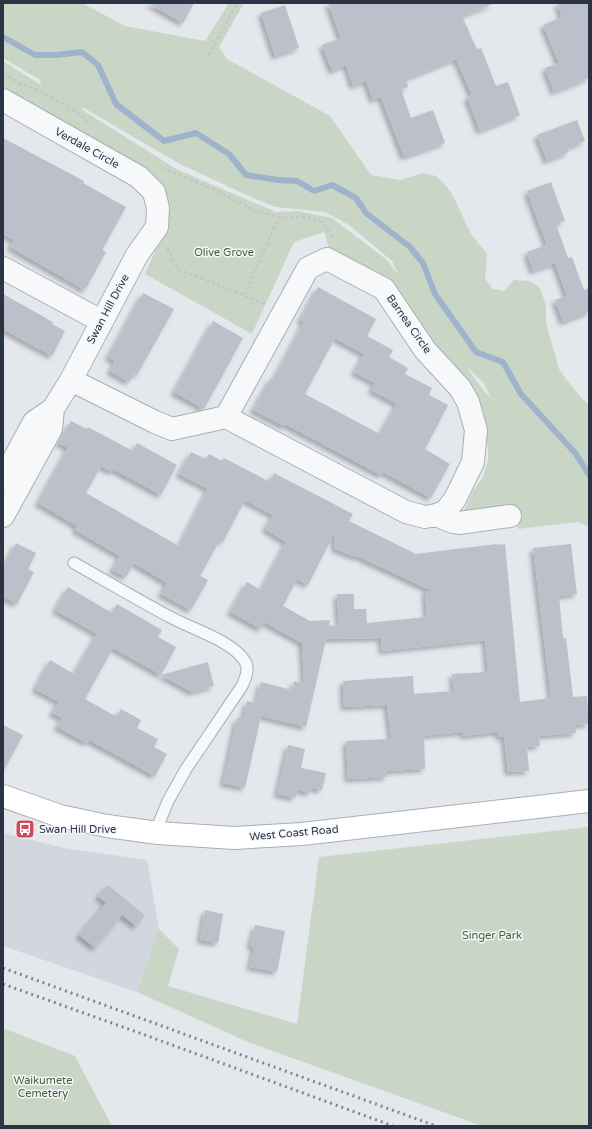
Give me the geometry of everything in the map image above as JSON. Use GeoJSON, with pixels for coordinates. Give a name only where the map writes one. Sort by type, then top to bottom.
{"type":"FeatureCollection","features":[{"type":"Feature","properties":{"kind":"main road","name":"West Coast Road"},"geometry":{"type":"LineString","coordinates":[[3,796],[60,816],[107,826],[155,833],[234,838],[302,834],[589,801]]}},
{"type":"Feature","properties":{"kind":"street","name":"Verdale Circle"},"geometry":{"type":"LineString","coordinates":[[3,100],[139,177],[154,192],[158,208]]}},
{"type":"Feature","properties":{"kind":"street","name":"Swan Hill Drive"},"geometry":{"type":"LineString","coordinates":[[3,479],[34,422],[53,409],[71,380],[137,254],[156,227],[158,208]]}},
{"type":"Feature","properties":{"kind":"street","name":"Barnea Circle"},"geometry":{"type":"LineString","coordinates":[[226,417],[308,268],[326,259],[384,289],[426,350],[460,388],[468,402],[476,430],[474,462],[455,499],[444,512],[436,515]]}},
{"type":"Feature","properties":{"kind":"street"},"geometry":{"type":"LineString","coordinates":[[3,268],[101,321]]}},
{"type":"Feature","properties":{"kind":"street"},"geometry":{"type":"LineString","coordinates":[[71,380],[172,430],[226,417],[406,512],[424,517],[436,515],[459,523],[510,516]]}},
{"type":"Feature","properties":{"kind":"street","name":"Swan Hill Drive"},"geometry":{"type":"LineString","coordinates":[[3,515],[51,429],[53,409]]}},
{"type":"Feature","properties":{"kind":"lane"},"geometry":{"type":"LineString","coordinates":[[74,563],[171,618],[227,645],[238,652],[248,668],[247,676],[242,686],[186,769],[168,801],[155,833]]}},
{"type":"Feature","properties":{"kind":"path"},"geometry":{"type":"LineString","coordinates":[[209,55],[237,3]]}},
{"type":"Feature","properties":{"kind":"path"},"geometry":{"type":"LineString","coordinates":[[3,73],[19,83],[38,90],[77,112],[91,124]]}},
{"type":"Feature","properties":{"kind":"path"},"geometry":{"type":"LineString","coordinates":[[161,168],[213,189],[256,211],[279,217],[308,217],[318,220],[324,225],[336,242]]}},
{"type":"Feature","properties":{"kind":"path"},"geometry":{"type":"LineString","coordinates":[[244,295],[279,217]]}},
{"type":"Feature","properties":{"kind":"path"},"geometry":{"type":"LineString","coordinates":[[164,243],[178,268],[271,306]]}},
{"type":"Feature","properties":{"kind":"shaded area"},"geometry":{"type":"Polygon","coordinates":[[[3,833],[64,848],[147,860],[159,929],[137,992],[3,946],[3,833]]]}},
{"type":"Feature","properties":{"kind":"green space","name":"Olive Grove"},"geometry":{"type":"Polygon","coordinates":[[[3,3],[82,3],[125,26],[205,41],[229,3],[244,3],[219,47],[227,59],[330,116],[371,175],[401,180],[422,173],[436,176],[444,183],[452,194],[471,234],[487,254],[485,279],[493,289],[504,291],[514,280],[530,281],[539,287],[546,304],[546,323],[559,369],[582,399],[589,404],[589,527],[578,522],[518,529],[515,507],[464,511],[473,491],[483,477],[488,461],[483,411],[476,392],[430,337],[389,280],[329,248],[324,232],[294,242],[252,334],[145,274],[167,225],[169,204],[163,188],[3,92],[3,61],[41,85],[40,80],[3,58],[3,3]],[[84,108],[81,109],[176,169],[276,212],[297,211],[332,218],[387,260],[399,276],[392,261],[349,225],[325,212],[276,207],[255,199],[180,164],[84,108]],[[465,365],[484,391],[491,398],[484,383],[465,365]]]}},
{"type":"Feature","properties":{"kind":"green space","name":"Singer Park"},"geometry":{"type":"Polygon","coordinates":[[[589,827],[589,1126],[482,1126],[248,1042],[137,992],[159,929],[179,949],[168,986],[297,1024],[319,857],[589,827]]]}},
{"type":"Feature","properties":{"kind":"green space","name":"Waikumete Cemetery"},"geometry":{"type":"Polygon","coordinates":[[[3,1028],[75,1056],[112,1126],[3,1126],[3,1028]]]}},
{"type":"Feature","properties":{"kind":"building"},"geometry":{"type":"Polygon","coordinates":[[[148,3],[194,3],[183,23],[148,3]]]}},
{"type":"Feature","properties":{"kind":"building"},"geometry":{"type":"Polygon","coordinates":[[[328,3],[493,3],[462,16],[477,49],[481,48],[496,86],[508,82],[520,115],[480,131],[467,97],[472,95],[456,59],[406,79],[408,87],[401,89],[411,118],[433,110],[445,143],[404,157],[381,97],[373,100],[366,81],[353,86],[346,65],[332,71],[322,45],[341,38],[328,3]]]}},
{"type":"Feature","properties":{"kind":"building"},"geometry":{"type":"Polygon","coordinates":[[[557,3],[589,3],[589,78],[554,92],[545,68],[559,63],[543,25],[562,17],[557,3]]]}},
{"type":"Feature","properties":{"kind":"building"},"geometry":{"type":"Polygon","coordinates":[[[285,5],[299,48],[275,56],[261,13],[285,5]]]}},
{"type":"Feature","properties":{"kind":"building"},"geometry":{"type":"Polygon","coordinates":[[[577,120],[585,141],[567,148],[569,152],[547,161],[537,135],[577,120]]]}},
{"type":"Feature","properties":{"kind":"building"},"geometry":{"type":"Polygon","coordinates":[[[3,138],[84,181],[83,183],[126,207],[102,250],[106,252],[85,290],[10,247],[14,240],[3,234],[3,138]]]}},
{"type":"Feature","properties":{"kind":"building"},"geometry":{"type":"Polygon","coordinates":[[[551,182],[565,221],[556,224],[568,258],[572,257],[584,290],[589,288],[589,312],[563,322],[555,300],[567,296],[555,263],[563,260],[533,271],[527,252],[547,245],[527,191],[551,182]]]}},
{"type":"Feature","properties":{"kind":"building"},"geometry":{"type":"Polygon","coordinates":[[[318,287],[376,319],[367,336],[393,350],[389,357],[408,368],[405,374],[432,388],[429,395],[448,405],[425,449],[450,464],[431,498],[383,472],[381,475],[285,424],[284,426],[253,410],[271,378],[274,379],[288,353],[304,322],[300,320],[318,287]],[[335,338],[305,394],[380,434],[397,404],[371,390],[375,383],[354,372],[364,354],[335,338]]]}},
{"type":"Feature","properties":{"kind":"building"},"geometry":{"type":"Polygon","coordinates":[[[143,293],[174,309],[137,375],[134,374],[129,382],[110,371],[115,361],[108,357],[143,293]]]}},
{"type":"Feature","properties":{"kind":"building"},"geometry":{"type":"Polygon","coordinates":[[[3,294],[53,322],[52,324],[65,331],[52,356],[3,329],[3,294]]]}},
{"type":"Feature","properties":{"kind":"building"},"geometry":{"type":"Polygon","coordinates":[[[213,321],[243,338],[204,409],[174,392],[213,321]]]}},
{"type":"Feature","properties":{"kind":"building"},"geometry":{"type":"Polygon","coordinates":[[[71,421],[87,429],[88,427],[133,451],[137,443],[177,465],[161,495],[113,469],[112,472],[101,466],[86,493],[179,546],[208,489],[179,474],[191,452],[206,459],[209,454],[222,461],[224,458],[270,482],[274,473],[353,514],[349,521],[416,554],[505,544],[520,702],[551,698],[533,548],[571,544],[577,594],[559,596],[563,638],[566,638],[573,697],[587,696],[589,724],[575,725],[576,733],[539,736],[540,746],[527,747],[529,771],[508,772],[504,737],[499,737],[498,732],[463,736],[463,732],[424,736],[425,769],[387,771],[387,777],[348,779],[346,741],[391,739],[387,705],[344,707],[343,681],[413,676],[414,694],[454,691],[452,674],[488,672],[485,640],[382,651],[381,638],[327,639],[327,635],[306,727],[261,716],[245,788],[223,783],[237,718],[243,719],[247,701],[256,703],[261,682],[292,690],[294,681],[304,684],[302,643],[264,622],[261,629],[230,612],[247,582],[261,590],[286,542],[265,529],[273,515],[245,500],[223,542],[220,540],[200,576],[208,580],[191,610],[161,594],[167,583],[134,563],[126,577],[112,570],[120,556],[75,530],[77,526],[38,503],[68,448],[59,443],[71,421]],[[334,534],[308,585],[297,579],[283,606],[310,621],[330,620],[329,626],[339,625],[337,594],[354,594],[354,609],[366,609],[367,623],[427,617],[425,591],[432,591],[357,556],[335,550],[334,534]]]}},
{"type":"Feature","properties":{"kind":"building"},"geometry":{"type":"Polygon","coordinates":[[[16,543],[36,553],[28,569],[34,572],[17,604],[3,597],[3,569],[16,543]]]}},
{"type":"Feature","properties":{"kind":"building"},"geometry":{"type":"Polygon","coordinates":[[[68,587],[112,613],[117,604],[162,630],[158,637],[176,647],[161,675],[113,648],[85,699],[117,717],[121,709],[141,720],[137,728],[158,739],[154,747],[167,754],[155,776],[89,740],[87,743],[57,727],[62,718],[52,713],[59,702],[35,689],[50,660],[74,674],[97,634],[55,610],[68,587]]]}},
{"type":"Feature","properties":{"kind":"building"},"geometry":{"type":"Polygon","coordinates":[[[208,662],[214,686],[192,692],[161,675],[208,662]]]}},
{"type":"Feature","properties":{"kind":"building"},"geometry":{"type":"Polygon","coordinates":[[[3,725],[23,735],[3,772],[3,725]]]}},
{"type":"Feature","properties":{"kind":"building"},"geometry":{"type":"Polygon","coordinates":[[[288,745],[305,749],[301,768],[326,773],[322,790],[312,788],[310,793],[297,790],[295,798],[277,794],[288,745]]]}},
{"type":"Feature","properties":{"kind":"building"},"geometry":{"type":"Polygon","coordinates":[[[108,885],[145,915],[136,926],[122,915],[95,948],[79,935],[106,903],[98,896],[108,885]]]}},
{"type":"Feature","properties":{"kind":"building"},"geometry":{"type":"Polygon","coordinates":[[[205,910],[223,914],[218,943],[200,940],[205,910]]]}},
{"type":"Feature","properties":{"kind":"building"},"geometry":{"type":"Polygon","coordinates":[[[255,925],[285,931],[277,972],[250,967],[254,947],[250,946],[255,925]]]}},
{"type":"Feature","properties":{"kind":"waterway"},"geometry":{"type":"LineString","coordinates":[[3,37],[35,55],[56,55],[82,52],[98,65],[116,104],[164,141],[196,133],[229,154],[246,175],[278,180],[297,181],[314,191],[332,185],[356,198],[366,213],[410,247],[423,263],[435,294],[476,352],[503,362],[521,394],[576,454],[589,475]]}},
{"type":"Feature","properties":{"kind":"railway"},"geometry":{"type":"LineString","coordinates":[[3,968],[436,1126]]}},
{"type":"Feature","properties":{"kind":"railway"},"geometry":{"type":"LineString","coordinates":[[3,984],[393,1126]]}},
{"type":"Feature","properties":{"kind":"place","name":"Swan Hill Drive"},"geometry":{"type":"Point","coordinates":[25,829]}}]}
